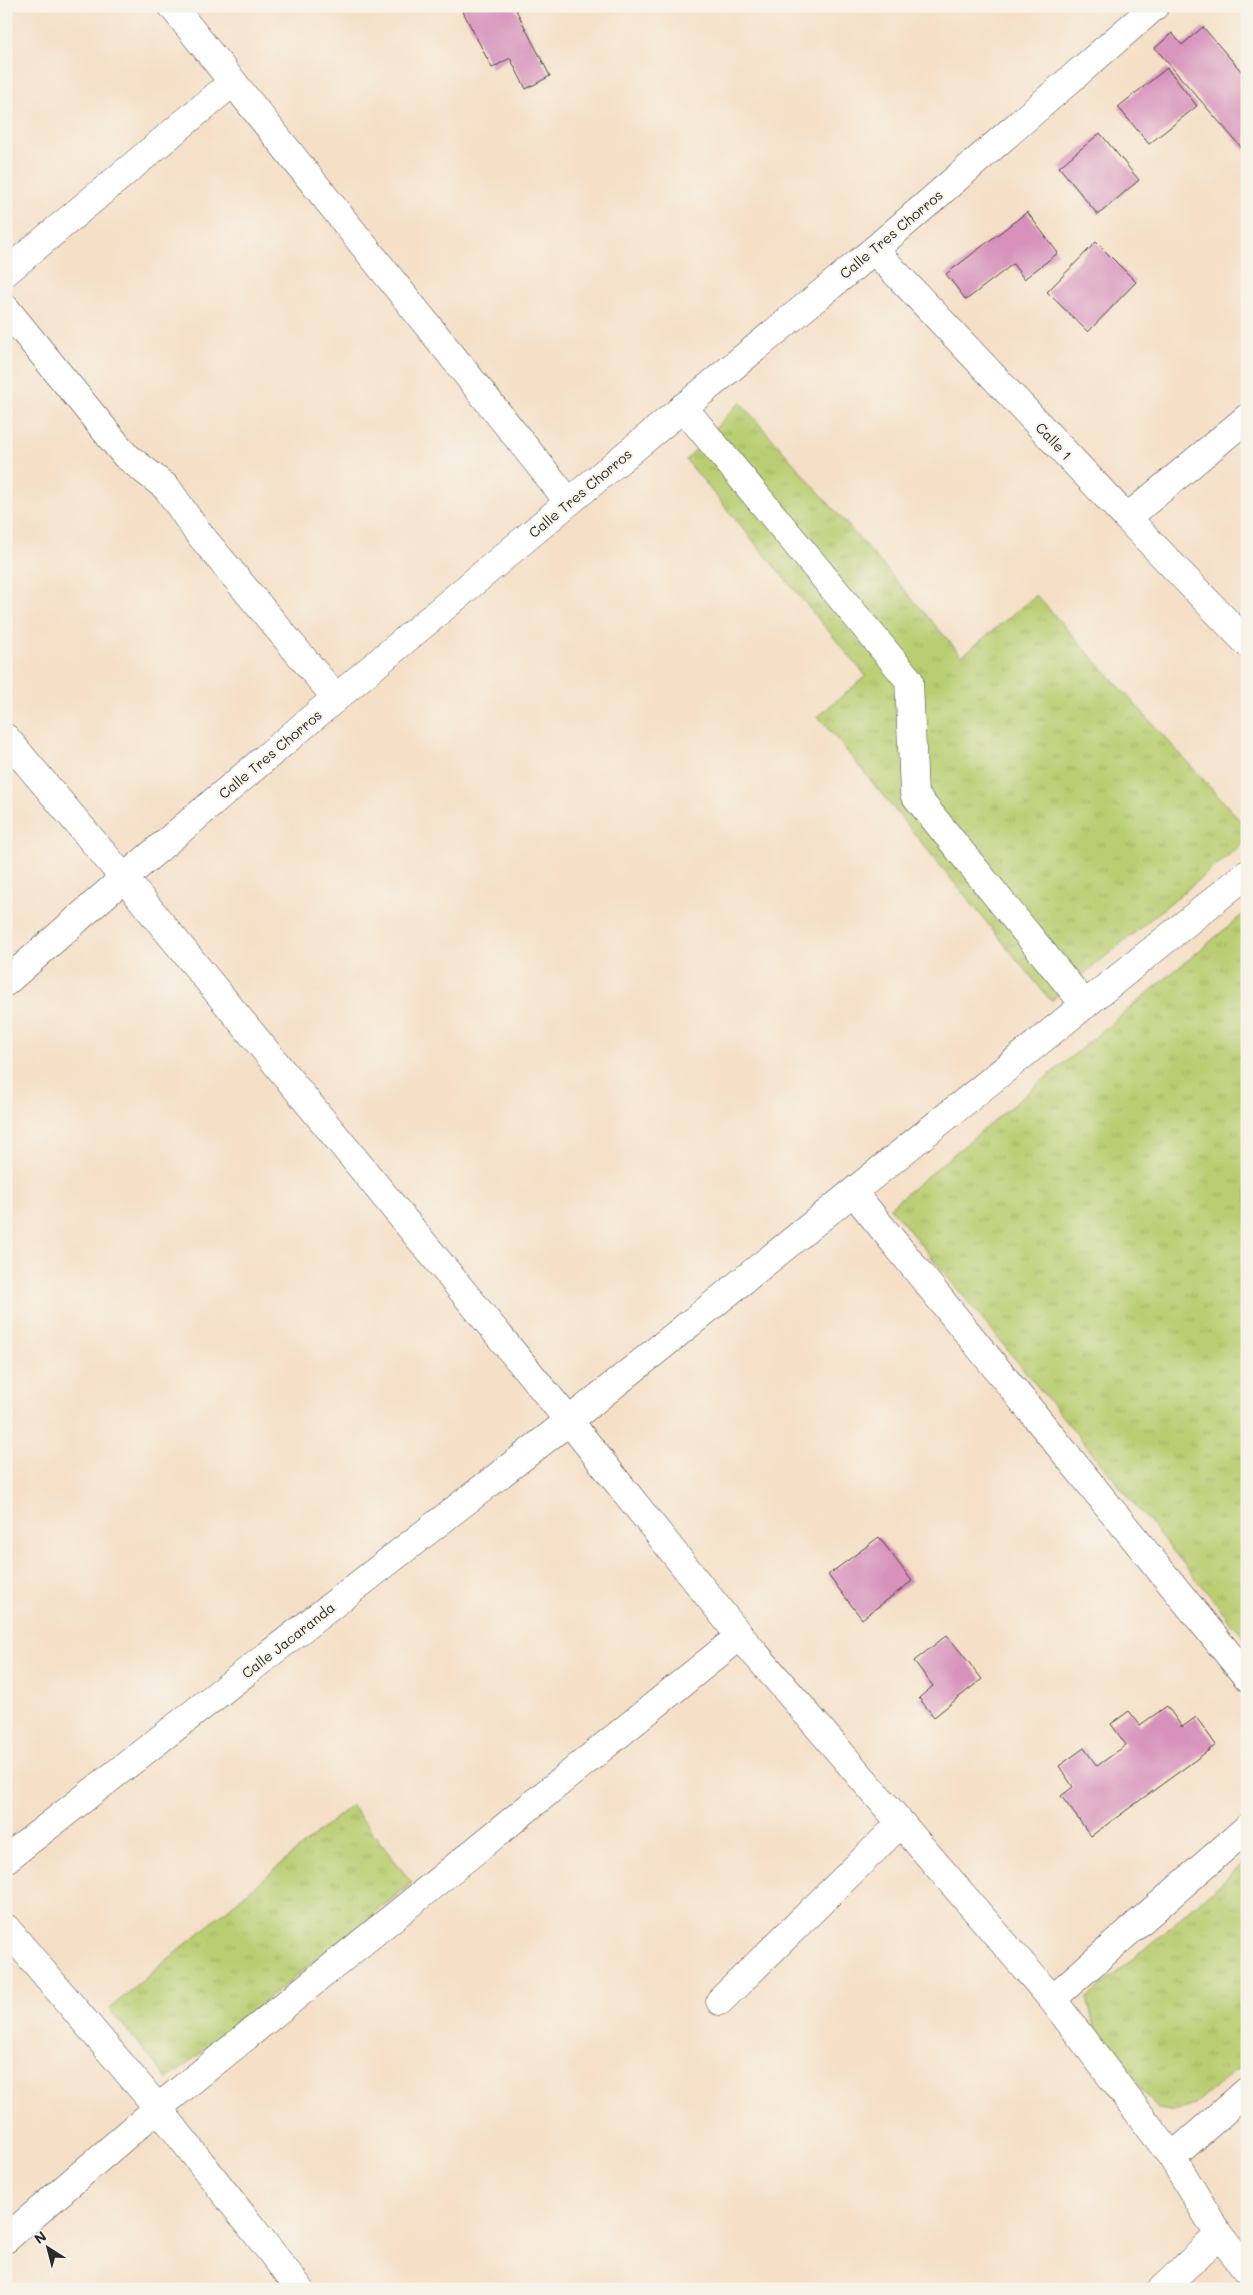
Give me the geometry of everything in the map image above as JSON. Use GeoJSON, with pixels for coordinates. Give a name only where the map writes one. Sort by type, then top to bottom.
{"type":"FeatureCollection","features":[{"type":"Feature","properties":{"kind":"street"},"geometry":{"type":"LineString","coordinates":[[172,6],[569,502]]}},
{"type":"Feature","properties":{"kind":"street","name":"Calle Tres Chorros"},"geometry":{"type":"LineString","coordinates":[[6,982],[124,878],[336,698],[683,407],[874,250],[1155,6]]}},
{"type":"Feature","properties":{"kind":"street"},"geometry":{"type":"LineString","coordinates":[[6,272],[233,82]]}},
{"type":"Feature","properties":{"kind":"street","name":"Calle 1"},"geometry":{"type":"LineString","coordinates":[[874,250],[1247,642]]}},
{"type":"Feature","properties":{"kind":"street"},"geometry":{"type":"LineString","coordinates":[[6,309],[125,455],[167,488],[196,530],[336,698]]}},
{"type":"Feature","properties":{"kind":"street"},"geometry":{"type":"LineString","coordinates":[[683,407],[909,680],[914,794],[1085,1005]]}},
{"type":"Feature","properties":{"kind":"street"},"geometry":{"type":"LineString","coordinates":[[1127,518],[1247,418]]}},
{"type":"Feature","properties":{"kind":"street"},"geometry":{"type":"LineString","coordinates":[[6,738],[124,878],[569,1421],[740,1636],[1052,1999],[1172,2157],[1219,2235],[1247,2270]]}},
{"type":"Feature","properties":{"kind":"street","name":"Calle Jacaranda"},"geometry":{"type":"LineString","coordinates":[[6,1860],[569,1421],[854,1193],[1247,874]]}},
{"type":"Feature","properties":{"kind":"street"},"geometry":{"type":"LineString","coordinates":[[854,1193],[1247,1677]]}},
{"type":"Feature","properties":{"kind":"street"},"geometry":{"type":"LineString","coordinates":[[6,2239],[158,2108],[740,1636]]}},
{"type":"Feature","properties":{"kind":"street"},"geometry":{"type":"LineString","coordinates":[[720,2001],[901,1823]]}},
{"type":"Feature","properties":{"kind":"street"},"geometry":{"type":"LineString","coordinates":[[1052,1999],[1247,1828]]}},
{"type":"Feature","properties":{"kind":"street"},"geometry":{"type":"LineString","coordinates":[[6,1928],[158,2108],[300,2289]]}},
{"type":"Feature","properties":{"kind":"street"},"geometry":{"type":"LineString","coordinates":[[1172,2157],[1247,2091]]}},
{"type":"Feature","properties":{"kind":"street"},"geometry":{"type":"LineString","coordinates":[[1162,2289],[1219,2235]]}},
{"type":"Feature","properties":{"kind":"green space"},"geometry":{"type":"Polygon","coordinates":[[[740,402],[962,656],[1036,595],[1247,828],[1247,840],[1051,1001],[818,716],[866,676],[686,460],[740,402]]]}},
{"type":"Feature","properties":{"kind":"green space"},"geometry":{"type":"Polygon","coordinates":[[[1247,911],[1247,1641],[890,1207],[1247,911]]]}},
{"type":"Feature","properties":{"kind":"green space"},"geometry":{"type":"Polygon","coordinates":[[[351,1805],[412,1883],[168,2079],[109,2009],[351,1805]]]}},
{"type":"Feature","properties":{"kind":"green space"},"geometry":{"type":"Polygon","coordinates":[[[1247,1861],[1247,2060],[1195,2105],[1175,2112],[1158,2109],[1097,2039],[1087,1998],[1247,1861]]]}},
{"type":"Feature","properties":{"kind":"building"},"geometry":{"type":"Polygon","coordinates":[[[460,6],[514,6],[550,76],[526,89],[510,58],[492,68],[460,6]]]}},
{"type":"Feature","properties":{"kind":"building"},"geometry":{"type":"Polygon","coordinates":[[[1203,27],[1247,78],[1247,154],[1155,48],[1172,33],[1182,45],[1203,27]]]}},
{"type":"Feature","properties":{"kind":"building"},"geometry":{"type":"Polygon","coordinates":[[[1167,68],[1197,106],[1149,144],[1118,107],[1167,68]]]}},
{"type":"Feature","properties":{"kind":"building"},"geometry":{"type":"Polygon","coordinates":[[[1100,133],[1139,180],[1098,215],[1059,167],[1100,133]]]}},
{"type":"Feature","properties":{"kind":"building"},"geometry":{"type":"Polygon","coordinates":[[[1027,212],[1058,253],[1024,279],[1013,264],[966,300],[946,274],[1027,212]]]}},
{"type":"Feature","properties":{"kind":"building"},"geometry":{"type":"Polygon","coordinates":[[[1096,242],[1136,282],[1088,332],[1047,292],[1096,242]]]}},
{"type":"Feature","properties":{"kind":"building"},"geometry":{"type":"Polygon","coordinates":[[[879,1537],[912,1581],[862,1619],[828,1575],[879,1537]]]}},
{"type":"Feature","properties":{"kind":"building"},"geometry":{"type":"Polygon","coordinates":[[[947,1635],[982,1679],[934,1717],[919,1698],[933,1686],[914,1661],[947,1635]]]}},
{"type":"Feature","properties":{"kind":"building"},"geometry":{"type":"Polygon","coordinates":[[[1167,1706],[1182,1727],[1196,1717],[1216,1745],[1091,1836],[1061,1796],[1073,1787],[1059,1766],[1084,1748],[1097,1766],[1126,1745],[1111,1724],[1129,1711],[1140,1725],[1167,1706]]]}}]}
